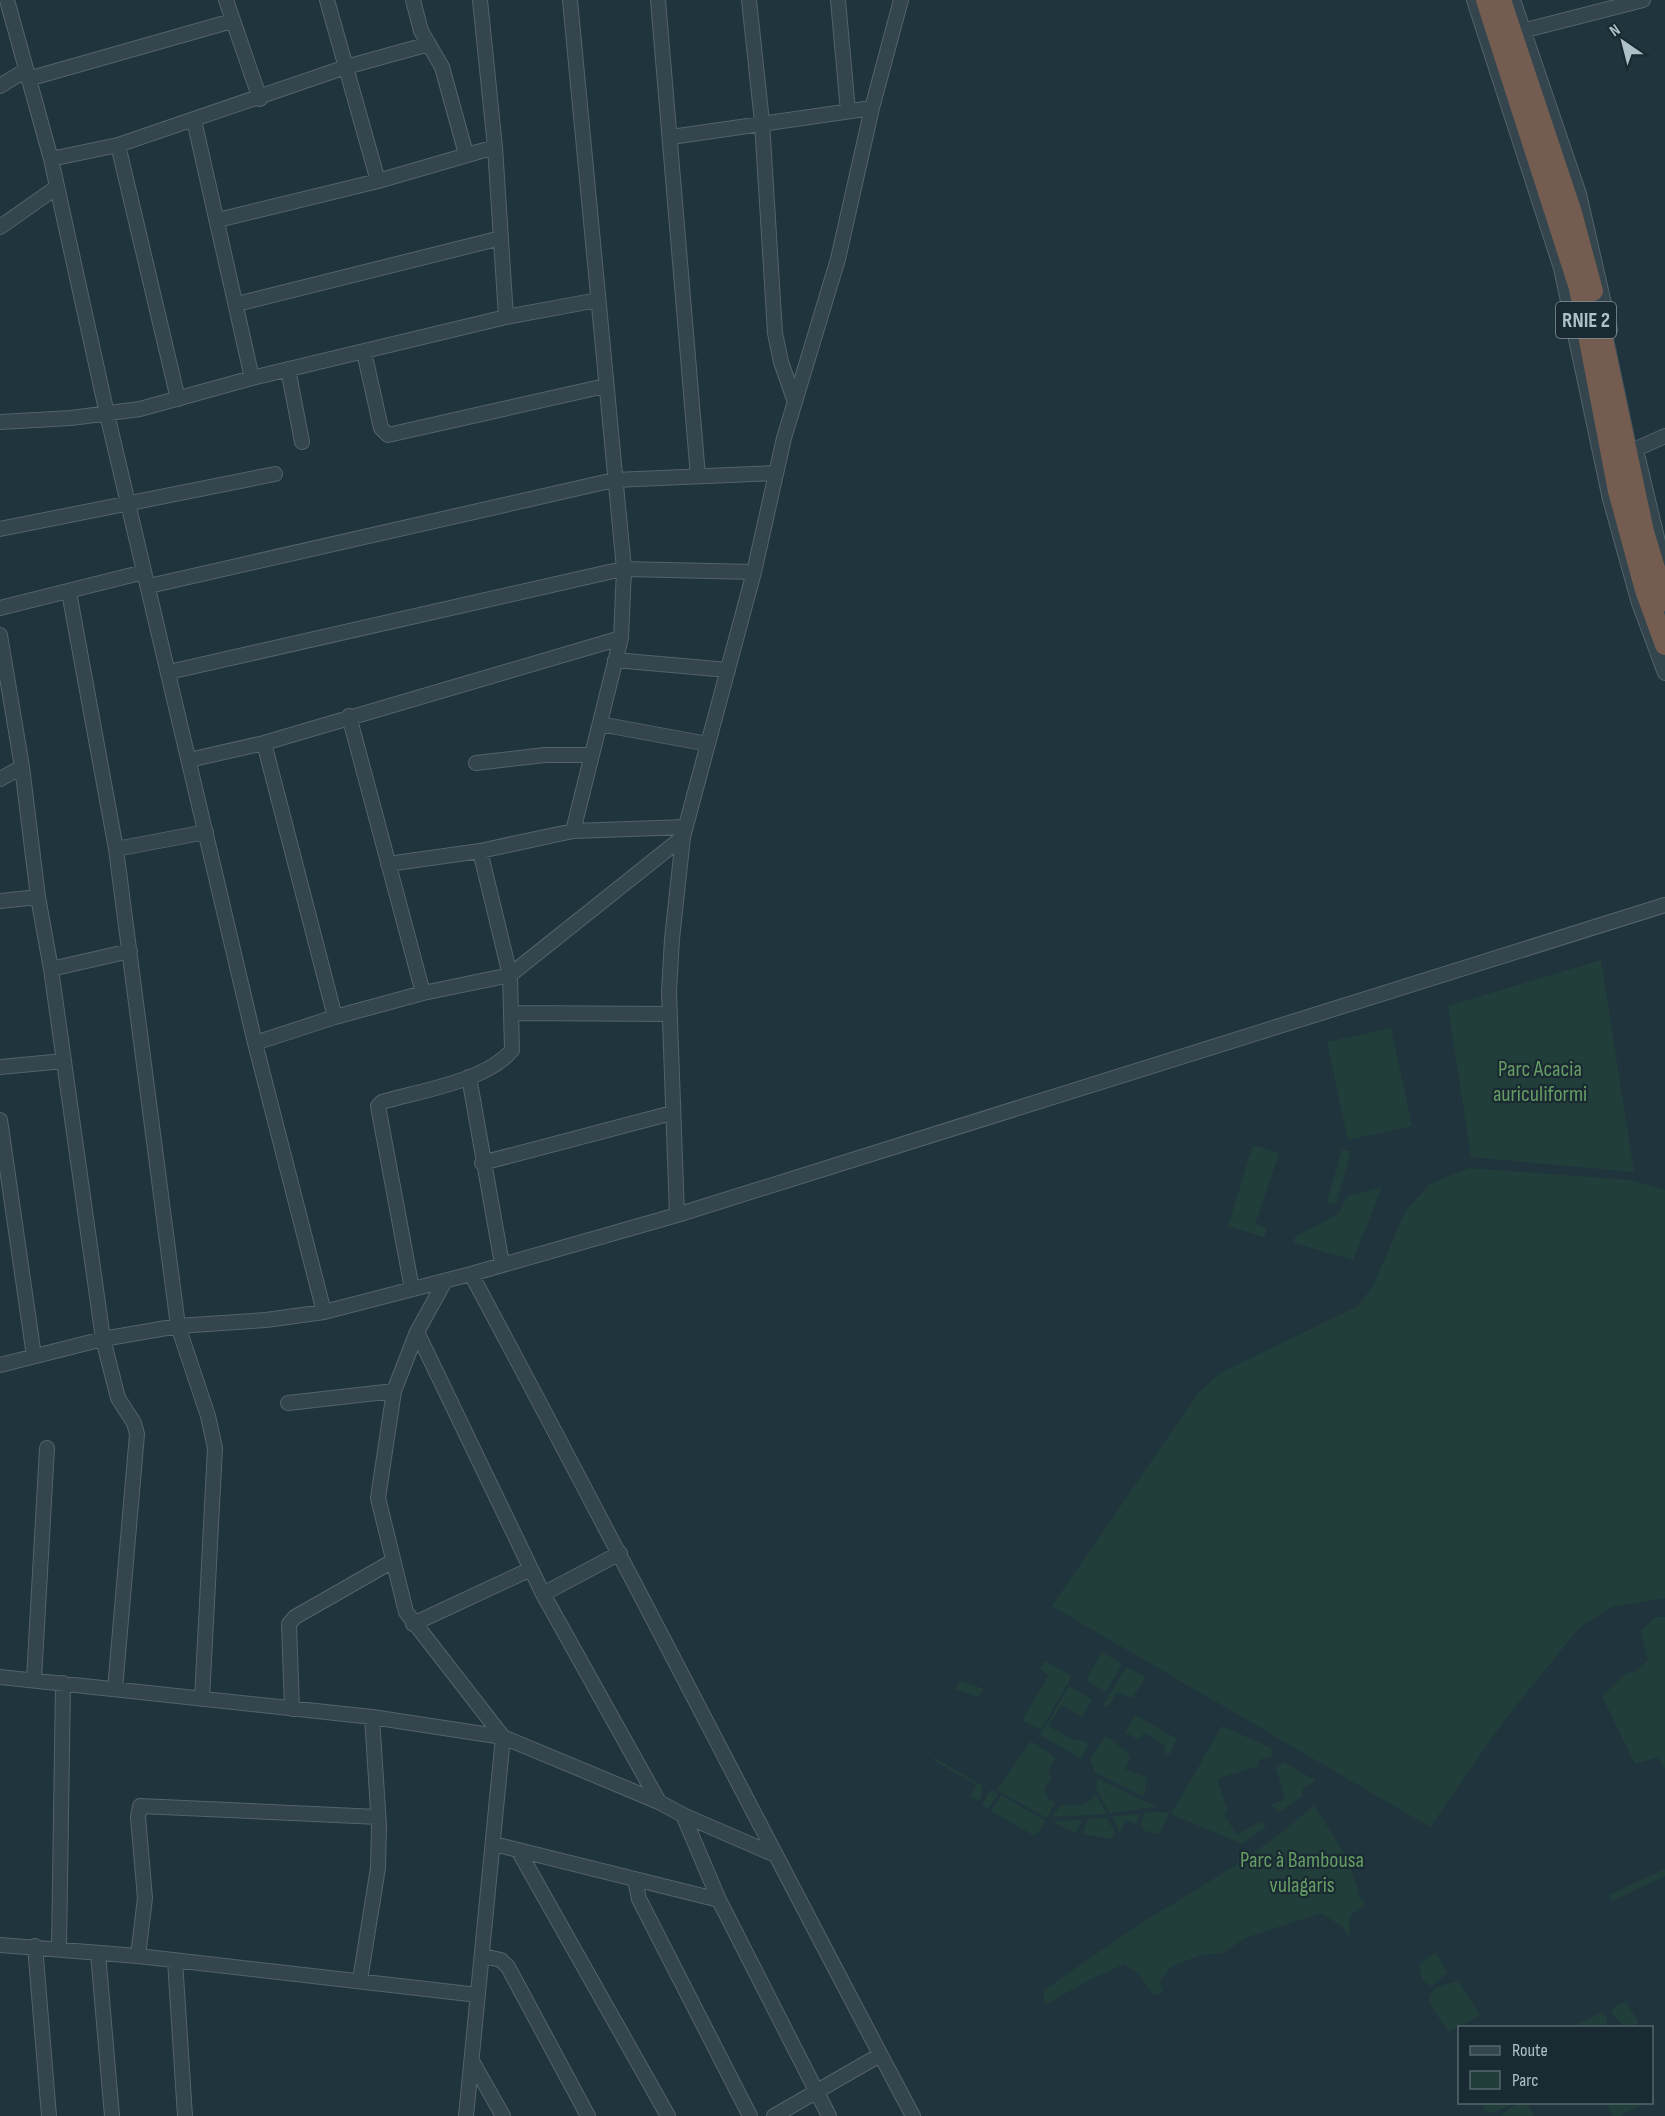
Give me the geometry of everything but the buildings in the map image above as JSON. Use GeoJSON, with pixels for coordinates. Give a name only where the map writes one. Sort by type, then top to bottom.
{"type":"FeatureCollection","features":[{"type":"Feature","properties":{"kind":"highway","name":"RNIE 2"},"geometry":{"type":"LineString","coordinates":[[1486,0],[1578,288],[1618,491],[1645,590],[1665,645]]}},
{"type":"Feature","properties":{"kind":"highway","name":"RNIE 2"},"geometry":{"type":"LineString","coordinates":[[1502,0],[1575,223],[1600,322],[1644,532],[1665,600]]}},
{"type":"Feature","properties":{"kind":"street"},"geometry":{"type":"LineString","coordinates":[[7,0],[51,159],[107,414],[255,1043],[324,1312]]}},
{"type":"Feature","properties":{"kind":"street"},"geometry":{"type":"LineString","coordinates":[[226,0],[260,99]]}},
{"type":"Feature","properties":{"kind":"street"},"geometry":{"type":"LineString","coordinates":[[327,0],[378,181]]}},
{"type":"Feature","properties":{"kind":"street"},"geometry":{"type":"LineString","coordinates":[[413,0],[419,25],[442,67],[466,153]]}},
{"type":"Feature","properties":{"kind":"street"},"geometry":{"type":"LineString","coordinates":[[480,0],[495,147],[506,317]]}},
{"type":"Feature","properties":{"kind":"street"},"geometry":{"type":"LineString","coordinates":[[570,0],[624,569],[621,638],[573,831]]}},
{"type":"Feature","properties":{"kind":"street"},"geometry":{"type":"LineString","coordinates":[[658,0],[698,476]]}},
{"type":"Feature","properties":{"kind":"street"},"geometry":{"type":"LineString","coordinates":[[749,0],[762,122],[775,333],[781,362],[795,402]]}},
{"type":"Feature","properties":{"kind":"street"},"geometry":{"type":"LineString","coordinates":[[838,0],[848,111]]}},
{"type":"Feature","properties":{"kind":"street"},"geometry":{"type":"LineString","coordinates":[[676,1215],[670,1014],[671,948],[685,832],[754,572],[776,473],[838,259],[872,108],[901,0]]}},
{"type":"Feature","properties":{"kind":"street"},"geometry":{"type":"LineString","coordinates":[[1474,0],[1562,268],[1610,499],[1639,603],[1665,673]]}},
{"type":"Feature","properties":{"kind":"street"},"geometry":{"type":"LineString","coordinates":[[1513,0],[1579,195],[1665,572]]}},
{"type":"Feature","properties":{"kind":"street"},"geometry":{"type":"LineString","coordinates":[[1522,32],[1644,0]]}},
{"type":"Feature","properties":{"kind":"street"},"geometry":{"type":"LineString","coordinates":[[0,86],[27,75],[232,21]]}},
{"type":"Feature","properties":{"kind":"street"},"geometry":{"type":"LineString","coordinates":[[51,159],[118,146],[260,99],[346,67],[429,45]]}},
{"type":"Feature","properties":{"kind":"street"},"geometry":{"type":"LineString","coordinates":[[670,136],[872,108]]}},
{"type":"Feature","properties":{"kind":"street"},"geometry":{"type":"LineString","coordinates":[[194,120],[252,378]]}},
{"type":"Feature","properties":{"kind":"street"},"geometry":{"type":"LineString","coordinates":[[118,146],[178,399]]}},
{"type":"Feature","properties":{"kind":"street"},"geometry":{"type":"LineString","coordinates":[[218,220],[378,181],[466,153],[495,147]]}},
{"type":"Feature","properties":{"kind":"street"},"geometry":{"type":"LineString","coordinates":[[0,227],[57,187]]}},
{"type":"Feature","properties":{"kind":"street"},"geometry":{"type":"LineString","coordinates":[[237,304],[501,238]]}},
{"type":"Feature","properties":{"kind":"street"},"geometry":{"type":"LineString","coordinates":[[0,422],[34,422],[107,414],[178,399],[288,369],[506,317],[598,300]]}},
{"type":"Feature","properties":{"kind":"street"},"geometry":{"type":"LineString","coordinates":[[364,352],[381,428],[388,435],[605,386]]}},
{"type":"Feature","properties":{"kind":"street"},"geometry":{"type":"LineString","coordinates":[[288,369],[302,442]]}},
{"type":"Feature","properties":{"kind":"street"},"geometry":{"type":"LineString","coordinates":[[1636,449],[1665,436]]}},
{"type":"Feature","properties":{"kind":"street"},"geometry":{"type":"LineString","coordinates":[[149,586],[614,480],[776,473]]}},
{"type":"Feature","properties":{"kind":"street"},"geometry":{"type":"LineString","coordinates":[[0,529],[275,474]]}},
{"type":"Feature","properties":{"kind":"street"},"geometry":{"type":"LineString","coordinates":[[169,672],[624,569],[754,572]]}},
{"type":"Feature","properties":{"kind":"street"},"geometry":{"type":"LineString","coordinates":[[0,608],[144,572]]}},
{"type":"Feature","properties":{"kind":"street"},"geometry":{"type":"LineString","coordinates":[[69,592],[117,849],[178,1326],[208,1416],[215,1448],[202,1699]]}},
{"type":"Feature","properties":{"kind":"street"},"geometry":{"type":"LineString","coordinates":[[0,635],[4,676],[22,767],[38,897],[51,969],[104,1339],[118,1398],[134,1423],[137,1434],[116,1689]]}},
{"type":"Feature","properties":{"kind":"street"},"geometry":{"type":"LineString","coordinates":[[189,760],[264,743],[349,716],[621,638]]}},
{"type":"Feature","properties":{"kind":"street"},"geometry":{"type":"LineString","coordinates":[[615,660],[728,670]]}},
{"type":"Feature","properties":{"kind":"street"},"geometry":{"type":"LineString","coordinates":[[349,716],[423,993]]}},
{"type":"Feature","properties":{"kind":"street"},"geometry":{"type":"LineString","coordinates":[[600,724],[708,744]]}},
{"type":"Feature","properties":{"kind":"street"},"geometry":{"type":"LineString","coordinates":[[264,743],[335,1017]]}},
{"type":"Feature","properties":{"kind":"street"},"geometry":{"type":"LineString","coordinates":[[476,763],[545,755],[591,755]]}},
{"type":"Feature","properties":{"kind":"street"},"geometry":{"type":"LineString","coordinates":[[0,779],[22,767]]}},
{"type":"Feature","properties":{"kind":"street"},"geometry":{"type":"LineString","coordinates":[[388,864],[480,851],[573,831],[685,832]]}},
{"type":"Feature","properties":{"kind":"street"},"geometry":{"type":"LineString","coordinates":[[117,849],[206,832]]}},
{"type":"Feature","properties":{"kind":"street"},"geometry":{"type":"LineString","coordinates":[[255,1043],[335,1017],[423,993],[510,975],[685,832]]}},
{"type":"Feature","properties":{"kind":"street"},"geometry":{"type":"LineString","coordinates":[[412,1289],[378,1106],[382,1102],[469,1077],[503,1061],[512,1050],[510,975],[480,851]]}},
{"type":"Feature","properties":{"kind":"street"},"geometry":{"type":"LineString","coordinates":[[0,901],[38,897]]}},
{"type":"Feature","properties":{"kind":"street"},"geometry":{"type":"LineString","coordinates":[[0,1365],[104,1339],[178,1326],[266,1320],[324,1312],[471,1274],[676,1215],[1665,905]]}},
{"type":"Feature","properties":{"kind":"street"},"geometry":{"type":"LineString","coordinates":[[51,969],[130,951]]}},
{"type":"Feature","properties":{"kind":"street"},"geometry":{"type":"LineString","coordinates":[[512,1013],[670,1014]]}},
{"type":"Feature","properties":{"kind":"street"},"geometry":{"type":"LineString","coordinates":[[0,1067],[63,1061]]}},
{"type":"Feature","properties":{"kind":"street"},"geometry":{"type":"LineString","coordinates":[[469,1077],[482,1163],[502,1264]]}},
{"type":"Feature","properties":{"kind":"street"},"geometry":{"type":"LineString","coordinates":[[482,1163],[672,1113]]}},
{"type":"Feature","properties":{"kind":"street"},"geometry":{"type":"LineString","coordinates":[[0,1120],[34,1356]]}},
{"type":"Feature","properties":{"kind":"street"},"geometry":{"type":"LineString","coordinates":[[471,1274],[620,1553],[773,1854],[913,2116]]}},
{"type":"Feature","properties":{"kind":"street"},"geometry":{"type":"LineString","coordinates":[[444,1281],[417,1332],[394,1391],[378,1488],[401,1597],[413,1624],[503,1737],[466,2116]]}},
{"type":"Feature","properties":{"kind":"street"},"geometry":{"type":"LineString","coordinates":[[417,1332],[543,1594],[659,1802]]}},
{"type":"Feature","properties":{"kind":"street"},"geometry":{"type":"LineString","coordinates":[[288,1403],[394,1391]]}},
{"type":"Feature","properties":{"kind":"street"},"geometry":{"type":"LineString","coordinates":[[34,1679],[47,1448]]}},
{"type":"Feature","properties":{"kind":"street"},"geometry":{"type":"LineString","coordinates":[[543,1594],[620,1553]]}},
{"type":"Feature","properties":{"kind":"street"},"geometry":{"type":"LineString","coordinates":[[292,1709],[289,1624],[296,1617],[393,1561]]}},
{"type":"Feature","properties":{"kind":"street"},"geometry":{"type":"LineString","coordinates":[[413,1624],[531,1569]]}},
{"type":"Feature","properties":{"kind":"street"},"geometry":{"type":"LineString","coordinates":[[0,1677],[372,1717],[503,1737],[659,1802],[683,1815],[773,1854]]}},
{"type":"Feature","properties":{"kind":"street"},"geometry":{"type":"LineString","coordinates":[[59,1949],[63,1683]]}},
{"type":"Feature","properties":{"kind":"street"},"geometry":{"type":"LineString","coordinates":[[360,1980],[378,1868],[378,1817],[372,1717]]}},
{"type":"Feature","properties":{"kind":"street"},"geometry":{"type":"LineString","coordinates":[[138,1956],[145,1898],[138,1817],[140,1806],[378,1817]]}},
{"type":"Feature","properties":{"kind":"street"},"geometry":{"type":"LineString","coordinates":[[683,1815],[719,1900],[829,2116]]}},
{"type":"Feature","properties":{"kind":"street"},"geometry":{"type":"LineString","coordinates":[[494,1844],[719,1900]]}},
{"type":"Feature","properties":{"kind":"street"},"geometry":{"type":"LineString","coordinates":[[518,1850],[668,2116]]}},
{"type":"Feature","properties":{"kind":"street"},"geometry":{"type":"LineString","coordinates":[[635,1880],[639,1899],[750,2116]]}},
{"type":"Feature","properties":{"kind":"street"},"geometry":{"type":"LineString","coordinates":[[0,1945],[138,1956],[478,1995]]}},
{"type":"Feature","properties":{"kind":"street"},"geometry":{"type":"LineString","coordinates":[[35,1946],[49,2116]]}},
{"type":"Feature","properties":{"kind":"street"},"geometry":{"type":"LineString","coordinates":[[98,1953],[112,2116]]}},
{"type":"Feature","properties":{"kind":"street"},"geometry":{"type":"LineString","coordinates":[[483,1956],[501,1960],[508,1967],[588,2116]]}},
{"type":"Feature","properties":{"kind":"street"},"geometry":{"type":"LineString","coordinates":[[175,1960],[185,2116]]}},
{"type":"Feature","properties":{"kind":"street"},"geometry":{"type":"LineString","coordinates":[[774,2116],[880,2055]]}},
{"type":"Feature","properties":{"kind":"street"},"geometry":{"type":"LineString","coordinates":[[472,2063],[503,2116]]}},
{"type":"Feature","properties":{"kind":"green space","name":"Parc Acacia auriculiformi"},"geometry":{"type":"Polygon","coordinates":[[[1601,960],[1634,1172],[1471,1157],[1448,1006],[1601,960]]]}},
{"type":"Feature","properties":{"kind":"green space"},"geometry":{"type":"Polygon","coordinates":[[[1391,1028],[1412,1126],[1348,1140],[1327,1042],[1391,1028]]]}},
{"type":"Feature","properties":{"kind":"green space"},"geometry":{"type":"Polygon","coordinates":[[[1253,1145],[1279,1153],[1255,1224],[1267,1228],[1264,1237],[1228,1226],[1253,1145]]]}},
{"type":"Feature","properties":{"kind":"green space"},"geometry":{"type":"Polygon","coordinates":[[[1342,1149],[1351,1151],[1336,1204],[1327,1202],[1342,1149]]]}},
{"type":"Feature","properties":{"kind":"green space"},"geometry":{"type":"Polygon","coordinates":[[[1469,1168],[1630,1180],[1665,1190],[1665,1598],[1612,1607],[1579,1628],[1503,1722],[1430,1827],[1052,1606],[1199,1392],[1222,1372],[1358,1306],[1373,1286],[1406,1210],[1430,1184],[1469,1168]]]}},
{"type":"Feature","properties":{"kind":"green space"},"geometry":{"type":"Polygon","coordinates":[[[1382,1187],[1353,1260],[1294,1243],[1295,1237],[1338,1214],[1348,1196],[1382,1187]]]}},
{"type":"Feature","properties":{"kind":"green space"},"geometry":{"type":"Polygon","coordinates":[[[1656,1617],[1665,1617],[1665,1769],[1658,1757],[1635,1764],[1602,1696],[1627,1673],[1635,1672],[1648,1660],[1641,1631],[1656,1617]]]}},
{"type":"Feature","properties":{"kind":"green space"},"geometry":{"type":"Polygon","coordinates":[[[1102,1652],[1122,1664],[1106,1692],[1086,1680],[1102,1652]]]}},
{"type":"Feature","properties":{"kind":"green space"},"geometry":{"type":"Polygon","coordinates":[[[1045,1661],[1072,1676],[1041,1730],[1022,1720],[1049,1675],[1040,1669],[1045,1661]]]}},
{"type":"Feature","properties":{"kind":"green space"},"geometry":{"type":"Polygon","coordinates":[[[1126,1667],[1146,1677],[1132,1698],[1117,1692],[1108,1707],[1103,1705],[1126,1667]]]}},
{"type":"Feature","properties":{"kind":"green space"},"geometry":{"type":"Polygon","coordinates":[[[960,1681],[984,1689],[978,1697],[955,1689],[960,1681]]]}},
{"type":"Feature","properties":{"kind":"green space"},"geometry":{"type":"Polygon","coordinates":[[[1069,1686],[1092,1700],[1082,1717],[1061,1705],[1049,1726],[1075,1741],[1082,1740],[1089,1744],[1081,1758],[1040,1735],[1069,1686]]]}},
{"type":"Feature","properties":{"kind":"green space"},"geometry":{"type":"Polygon","coordinates":[[[1135,1715],[1177,1739],[1169,1755],[1163,1752],[1166,1746],[1144,1733],[1139,1740],[1125,1732],[1135,1715]]]}},
{"type":"Feature","properties":{"kind":"green space"},"geometry":{"type":"Polygon","coordinates":[[[1222,1726],[1273,1749],[1271,1757],[1258,1760],[1258,1766],[1217,1779],[1228,1812],[1224,1815],[1237,1835],[1262,1821],[1266,1827],[1242,1844],[1171,1814],[1222,1726]]]}},
{"type":"Feature","properties":{"kind":"green space"},"geometry":{"type":"Polygon","coordinates":[[[1106,1736],[1126,1751],[1130,1758],[1125,1769],[1147,1778],[1144,1797],[1095,1772],[1090,1758],[1106,1736]]]}},
{"type":"Feature","properties":{"kind":"green space"},"geometry":{"type":"Polygon","coordinates":[[[1031,1741],[1056,1758],[1048,1770],[1051,1779],[1044,1789],[1048,1799],[1055,1803],[1047,1818],[997,1790],[1031,1741]]]}},
{"type":"Feature","properties":{"kind":"green space"},"geometry":{"type":"Polygon","coordinates":[[[935,1758],[983,1786],[980,1800],[970,1797],[977,1785],[933,1760],[935,1758]]]}},
{"type":"Feature","properties":{"kind":"green space"},"geometry":{"type":"Polygon","coordinates":[[[1284,1762],[1316,1781],[1303,1788],[1302,1796],[1279,1812],[1271,1805],[1285,1799],[1276,1768],[1284,1762]]]}},
{"type":"Feature","properties":{"kind":"green space"},"geometry":{"type":"Polygon","coordinates":[[[1098,1779],[1157,1807],[1109,1813],[1096,1788],[1098,1779]]]}},
{"type":"Feature","properties":{"kind":"green space"},"geometry":{"type":"Polygon","coordinates":[[[990,1790],[998,1794],[988,1809],[982,1805],[990,1790]]]}},
{"type":"Feature","properties":{"kind":"green space"},"geometry":{"type":"Polygon","coordinates":[[[1096,1794],[1107,1814],[1052,1817],[1061,1805],[1080,1805],[1096,1794]]]}},
{"type":"Feature","properties":{"kind":"green space"},"geometry":{"type":"Polygon","coordinates":[[[1001,1795],[1046,1821],[1035,1836],[991,1811],[1001,1795]]]}},
{"type":"Feature","properties":{"kind":"green space","name":"Parc à Bambousa vulagaris"},"geometry":{"type":"Polygon","coordinates":[[[1314,1805],[1349,1861],[1360,1899],[1363,1899],[1364,1905],[1350,1916],[1349,1938],[1344,1928],[1321,1913],[1245,1938],[1223,1953],[1201,1955],[1172,1966],[1160,1981],[1163,1992],[1154,1995],[1138,1973],[1124,1964],[1087,1981],[1045,2005],[1043,1991],[1139,1925],[1256,1851],[1314,1805]]]}},
{"type":"Feature","properties":{"kind":"green space"},"geometry":{"type":"Polygon","coordinates":[[[1145,1813],[1169,1813],[1159,1834],[1145,1831],[1140,1824],[1145,1813]]]}},
{"type":"Feature","properties":{"kind":"green space"},"geometry":{"type":"Polygon","coordinates":[[[1139,1814],[1137,1824],[1125,1820],[1120,1833],[1112,1816],[1139,1814]]]}},
{"type":"Feature","properties":{"kind":"green space"},"geometry":{"type":"Polygon","coordinates":[[[1106,1818],[1115,1832],[1112,1839],[1083,1834],[1088,1819],[1106,1818]]]}},
{"type":"Feature","properties":{"kind":"green space"},"geometry":{"type":"Polygon","coordinates":[[[1082,1820],[1076,1833],[1052,1822],[1082,1820]]]}},
{"type":"Feature","properties":{"kind":"green space"},"geometry":{"type":"Polygon","coordinates":[[[1665,1869],[1665,1876],[1612,1901],[1609,1895],[1665,1869]]]}},
{"type":"Feature","properties":{"kind":"green space"},"geometry":{"type":"Polygon","coordinates":[[[1436,1952],[1447,1973],[1432,1986],[1422,1978],[1420,1964],[1436,1952]]]}},
{"type":"Feature","properties":{"kind":"green space"},"geometry":{"type":"Polygon","coordinates":[[[1458,1981],[1480,2015],[1449,2032],[1436,2014],[1430,2000],[1435,1990],[1458,1981]]]}},
{"type":"Feature","properties":{"kind":"green space"},"geometry":{"type":"Polygon","coordinates":[[[1626,2002],[1639,2023],[1634,2026],[1624,2026],[1611,2013],[1615,2006],[1626,2002]]]}},
{"type":"Feature","properties":{"kind":"green space"},"geometry":{"type":"Polygon","coordinates":[[[1603,2012],[1607,2019],[1606,2026],[1574,2026],[1603,2012]]]}},
{"type":"Feature","properties":{"kind":"green space"},"geometry":{"type":"Polygon","coordinates":[[[1484,2104],[1512,2104],[1493,2113],[1484,2110],[1484,2104]]]}},
{"type":"Feature","properties":{"kind":"green space"},"geometry":{"type":"Polygon","coordinates":[[[1516,2104],[1525,2104],[1534,2116],[1500,2116],[1516,2104]]]}},
{"type":"Feature","properties":{"kind":"green space"},"geometry":{"type":"Polygon","coordinates":[[[1606,2104],[1643,2104],[1620,2116],[1613,2116],[1606,2104]]]}}]}
